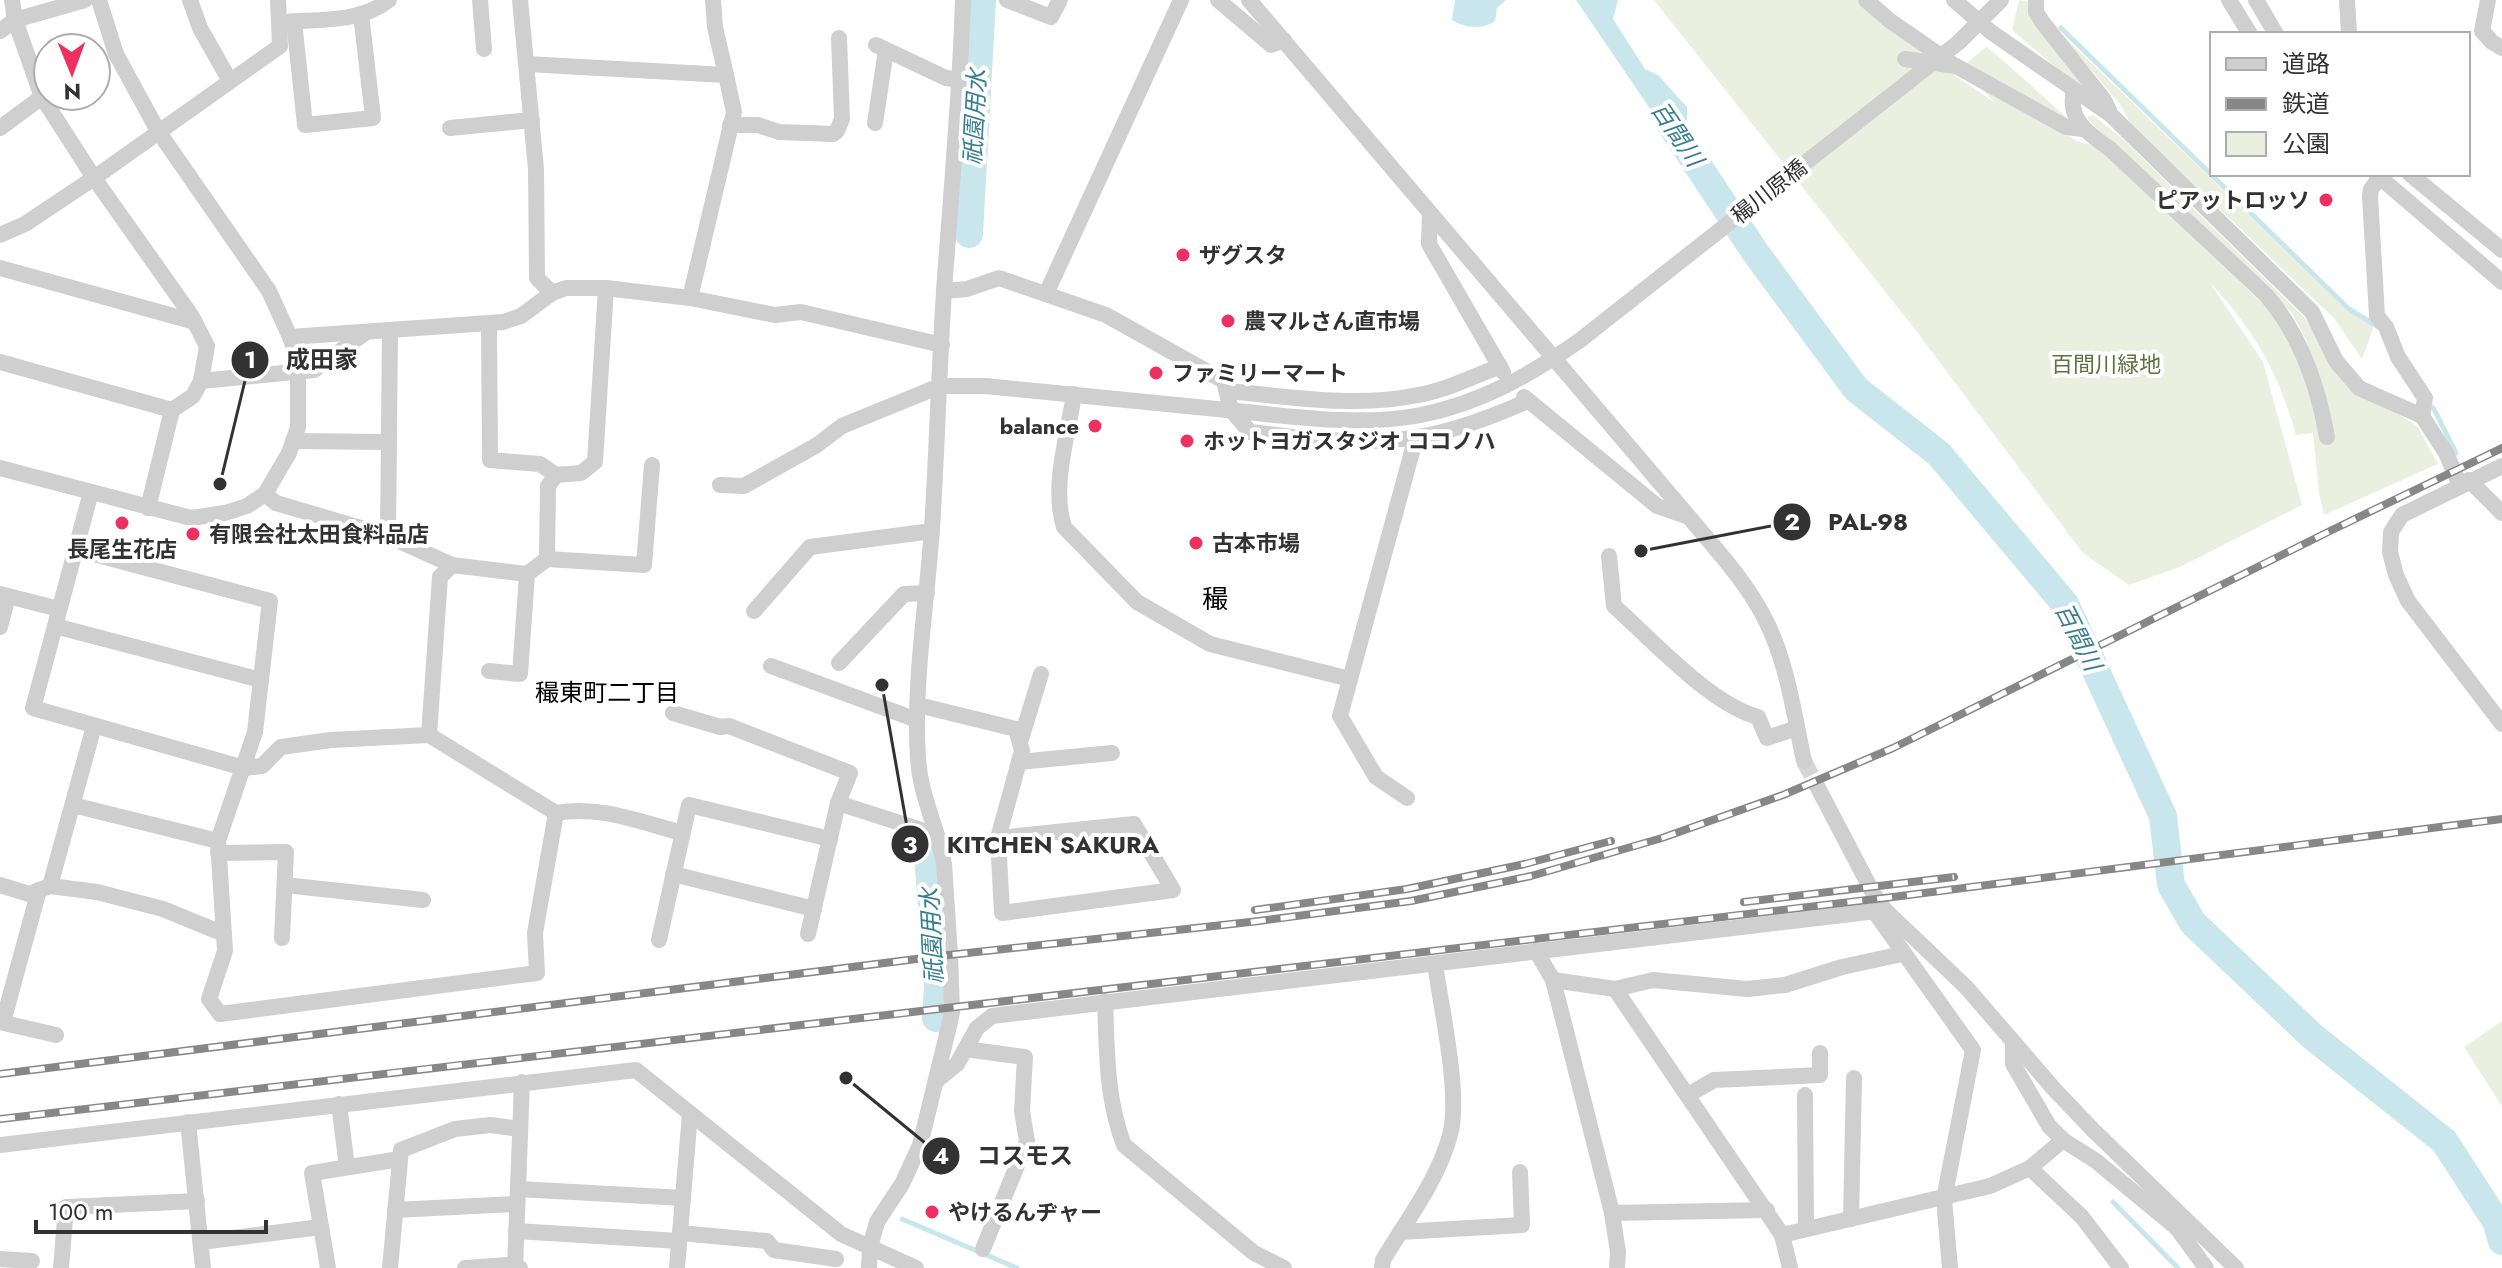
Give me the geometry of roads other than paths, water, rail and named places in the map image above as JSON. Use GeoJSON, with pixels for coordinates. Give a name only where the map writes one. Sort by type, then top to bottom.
{"type":"FeatureCollection","features":[{"type":"Feature","properties":{"kind":"street"},"geometry":{"type":"LineString","coordinates":[[12,0],[15,20],[32,68]]}},
{"type":"Feature","properties":{"kind":"street"},"geometry":{"type":"LineString","coordinates":[[0,31],[15,20],[85,0]]}},
{"type":"Feature","properties":{"kind":"street"},"geometry":{"type":"LineString","coordinates":[[0,468],[191,518],[247,506],[265,494],[289,453],[298,427],[298,360],[269,291],[158,131],[116,54],[99,0]]}},
{"type":"Feature","properties":{"kind":"street"},"geometry":{"type":"LineString","coordinates":[[190,0],[200,28],[230,81]]}},
{"type":"Feature","properties":{"kind":"street"},"geometry":{"type":"LineString","coordinates":[[278,0],[287,22],[305,125],[373,118],[361,14]]}},
{"type":"Feature","properties":{"kind":"street"},"geometry":{"type":"LineString","coordinates":[[287,22],[375,11],[389,0]]}},
{"type":"Feature","properties":{"kind":"street"},"geometry":{"type":"LineString","coordinates":[[480,0],[484,49]]}},
{"type":"Feature","properties":{"kind":"street"},"geometry":{"type":"LineString","coordinates":[[520,0],[536,169],[537,278],[552,293]]}},
{"type":"Feature","properties":{"kind":"street"},"geometry":{"type":"LineString","coordinates":[[690,298],[734,112],[715,27],[713,0]]}},
{"type":"Feature","properties":{"kind":"street"},"geometry":{"type":"LineString","coordinates":[[869,1268],[870,1247],[877,1222],[902,1184],[920,1145],[952,1012],[944,864],[925,799],[918,761],[918,712],[932,531],[944,291],[961,80],[963,0]]}},
{"type":"Feature","properties":{"kind":"street"},"geometry":{"type":"LineString","coordinates":[[1010,1],[1051,17],[1060,0]]}},
{"type":"Feature","properties":{"kind":"street"},"geometry":{"type":"LineString","coordinates":[[1046,294],[1181,0]]}},
{"type":"Feature","properties":{"kind":"street"},"geometry":{"type":"LineString","coordinates":[[1218,0],[1271,45],[1284,40]]}},
{"type":"Feature","properties":{"kind":"street"},"geometry":{"type":"LineString","coordinates":[[1249,0],[1743,584],[1767,622],[1786,674],[1804,761]]}},
{"type":"Feature","properties":{"kind":"street"},"geometry":{"type":"LineString","coordinates":[[1866,0],[1889,20],[1956,66],[2066,127],[2083,129]]}},
{"type":"Feature","properties":{"kind":"street"},"geometry":{"type":"LineString","coordinates":[[1954,0],[1979,23],[2111,115],[2312,312],[2336,361],[2359,388],[2424,406]]}},
{"type":"Feature","properties":{"kind":"street","name":"穝川原橋"},"geometry":{"type":"LineString","coordinates":[[940,386],[985,386],[1318,419],[1390,420],[1479,398],[1532,374],[1579,341],[1959,42],[2001,0]]}},
{"type":"Feature","properties":{"kind":"street"},"geometry":{"type":"LineString","coordinates":[[2036,0],[2036,12],[2043,23],[2104,100],[2111,115]]}},
{"type":"Feature","properties":{"kind":"street"},"geometry":{"type":"LineString","coordinates":[[2229,0],[2249,32]]}},
{"type":"Feature","properties":{"kind":"street"},"geometry":{"type":"LineString","coordinates":[[2256,0],[2275,32]]}},
{"type":"Feature","properties":{"kind":"street"},"geometry":{"type":"LineString","coordinates":[[2347,0],[2349,32]]}},
{"type":"Feature","properties":{"kind":"street"},"geometry":{"type":"LineString","coordinates":[[2488,0],[2482,31],[2502,48]]}},
{"type":"Feature","properties":{"kind":"street"},"geometry":{"type":"LineString","coordinates":[[0,235],[25,224],[94,178],[280,46],[287,22]]}},
{"type":"Feature","properties":{"kind":"street"},"geometry":{"type":"LineString","coordinates":[[730,125],[758,125],[779,132],[833,134],[837,131],[842,119],[839,38]]}},
{"type":"Feature","properties":{"kind":"street"},"geometry":{"type":"LineString","coordinates":[[875,123],[881,47],[946,78],[961,80]]}},
{"type":"Feature","properties":{"kind":"street"},"geometry":{"type":"LineString","coordinates":[[1905,59],[1956,66]]}},
{"type":"Feature","properties":{"kind":"street"},"geometry":{"type":"LineString","coordinates":[[527,64],[726,75]]}},
{"type":"Feature","properties":{"kind":"street"},"geometry":{"type":"LineString","coordinates":[[2074,91],[2072,112],[2083,129],[2110,149],[2266,295],[2285,318],[2298,344],[2323,413],[2327,437]]}},
{"type":"Feature","properties":{"kind":"street"},"geometry":{"type":"LineString","coordinates":[[0,128],[32,104]]}},
{"type":"Feature","properties":{"kind":"street"},"geometry":{"type":"LineString","coordinates":[[52,112],[195,322],[207,346],[201,381],[193,396],[172,410],[148,508]]}},
{"type":"Feature","properties":{"kind":"street"},"geometry":{"type":"LineString","coordinates":[[450,128],[532,120]]}},
{"type":"Feature","properties":{"kind":"street"},"geometry":{"type":"LineString","coordinates":[[2502,282],[2378,176],[2370,196],[2377,316],[2386,327],[2446,453],[2464,482],[2502,513]]}},
{"type":"Feature","properties":{"kind":"street"},"geometry":{"type":"LineString","coordinates":[[2412,176],[2502,250]]}},
{"type":"Feature","properties":{"kind":"street"},"geometry":{"type":"LineString","coordinates":[[1228,391],[1358,401],[1392,399],[1420,395],[1501,369],[1429,244],[1430,213]]}},
{"type":"Feature","properties":{"kind":"street"},"geometry":{"type":"LineString","coordinates":[[0,268],[195,322]]}},
{"type":"Feature","properties":{"kind":"street"},"geometry":{"type":"LineString","coordinates":[[944,291],[967,289],[999,278],[1106,315],[1224,381],[1231,410],[1250,432],[1339,441],[1416,437],[1456,428],[1526,399],[1657,506],[1689,517]]}},
{"type":"Feature","properties":{"kind":"street"},"geometry":{"type":"LineString","coordinates":[[290,337],[489,323],[521,316],[552,293],[566,288],[606,288],[690,298],[775,315],[801,312],[942,345]]}},
{"type":"Feature","properties":{"kind":"street"},"geometry":{"type":"LineString","coordinates":[[489,323],[490,460],[540,464],[556,475],[581,473],[595,462],[606,288]]}},
{"type":"Feature","properties":{"kind":"street"},"geometry":{"type":"LineString","coordinates":[[388,536],[390,330]]}},
{"type":"Feature","properties":{"kind":"street"},"geometry":{"type":"LineString","coordinates":[[201,381],[314,370],[366,332]]}},
{"type":"Feature","properties":{"kind":"street"},"geometry":{"type":"LineString","coordinates":[[1,368],[172,410]]}},
{"type":"Feature","properties":{"kind":"street"},"geometry":{"type":"LineString","coordinates":[[720,485],[744,486],[817,445],[842,426],[940,386]]}},
{"type":"Feature","properties":{"kind":"street"},"geometry":{"type":"LineString","coordinates":[[1074,394],[1059,494],[1064,527],[1137,602],[1210,644],[1350,679]]}},
{"type":"Feature","properties":{"kind":"street"},"geometry":{"type":"LineString","coordinates":[[1407,798],[1376,777],[1340,716],[1416,437]]}},
{"type":"Feature","properties":{"kind":"street"},"geometry":{"type":"LineString","coordinates":[[293,441],[389,442]]}},
{"type":"Feature","properties":{"kind":"street"},"geometry":{"type":"LineString","coordinates":[[265,494],[276,503],[388,536],[452,565],[527,574],[547,559],[644,565],[652,465]]}},
{"type":"Feature","properties":{"kind":"street"},"geometry":{"type":"LineString","coordinates":[[2502,466],[2402,515],[2391,532],[2390,552],[2408,601],[2502,724]]}},
{"type":"Feature","properties":{"kind":"street"},"geometry":{"type":"LineString","coordinates":[[547,559],[548,486],[556,475]]}},
{"type":"Feature","properties":{"kind":"street"},"geometry":{"type":"LineString","coordinates":[[91,492],[33,708],[244,768],[262,766],[281,747],[331,740],[429,735],[556,813],[576,809],[595,810],[682,833]]}},
{"type":"Feature","properties":{"kind":"street"},"geometry":{"type":"LineString","coordinates":[[754,611],[810,547],[932,531]]}},
{"type":"Feature","properties":{"kind":"street"},"geometry":{"type":"LineString","coordinates":[[75,549],[270,601],[255,732],[218,847],[225,951],[209,999],[220,1014],[537,973],[535,933],[556,813]]}},
{"type":"Feature","properties":{"kind":"street"},"geometry":{"type":"LineString","coordinates":[[1609,556],[1614,606],[1709,691],[1743,714],[1758,717],[1767,738],[1797,728]]}},
{"type":"Feature","properties":{"kind":"street"},"geometry":{"type":"LineString","coordinates":[[429,735],[440,577],[452,565]]}},
{"type":"Feature","properties":{"kind":"street"},"geometry":{"type":"LineString","coordinates":[[489,671],[520,674],[527,574]]}},
{"type":"Feature","properties":{"kind":"street"},"geometry":{"type":"LineString","coordinates":[[839,663],[904,594],[927,593]]}},
{"type":"Feature","properties":{"kind":"street"},"geometry":{"type":"LineString","coordinates":[[0,627],[4,595],[59,609]]}},
{"type":"Feature","properties":{"kind":"street"},"geometry":{"type":"LineString","coordinates":[[55,626],[261,680]]}},
{"type":"Feature","properties":{"kind":"street"},"geometry":{"type":"LineString","coordinates":[[771,666],[918,712],[1016,729],[1022,751],[998,838],[1002,913],[1173,890],[1134,824],[998,838]]}},
{"type":"Feature","properties":{"kind":"street"},"geometry":{"type":"LineString","coordinates":[[1021,739],[1041,674]]}},
{"type":"Feature","properties":{"kind":"street"},"geometry":{"type":"LineString","coordinates":[[673,713],[720,727],[729,726],[850,773],[838,803],[808,934]]}},
{"type":"Feature","properties":{"kind":"street"},"geometry":{"type":"LineString","coordinates":[[56,1035],[2,1022],[73,805],[94,726]]}},
{"type":"Feature","properties":{"kind":"street"},"geometry":{"type":"LineString","coordinates":[[1019,762],[1112,753]]}},
{"type":"Feature","properties":{"kind":"street"},"geometry":{"type":"LineString","coordinates":[[1817,786],[1902,954],[1973,1050],[1944,1199],[1950,1268]]}},
{"type":"Feature","properties":{"kind":"street"},"geometry":{"type":"LineString","coordinates":[[838,803],[937,835]]}},
{"type":"Feature","properties":{"kind":"street"},"geometry":{"type":"LineString","coordinates":[[73,805],[218,847],[286,852],[282,938]]}},
{"type":"Feature","properties":{"kind":"street"},"geometry":{"type":"LineString","coordinates":[[659,940],[689,805],[830,839]]}},
{"type":"Feature","properties":{"kind":"street"},"geometry":{"type":"LineString","coordinates":[[673,874],[814,909]]}},
{"type":"Feature","properties":{"kind":"street"},"geometry":{"type":"LineString","coordinates":[[0,885],[29,894],[44,888],[97,892],[163,909],[224,934]]}},
{"type":"Feature","properties":{"kind":"street"},"geometry":{"type":"LineString","coordinates":[[285,885],[423,900]]}},
{"type":"Feature","properties":{"kind":"street"},"geometry":{"type":"LineString","coordinates":[[936,1081],[957,1064],[977,1028],[992,1016],[1880,911],[1966,987],[2013,1043],[2182,1224],[2206,1268]]}},
{"type":"Feature","properties":{"kind":"street"},"geometry":{"type":"LineString","coordinates":[[1536,951],[1553,980],[1612,1213],[1618,1252],[1617,1268]]}},
{"type":"Feature","properties":{"kind":"street"},"geometry":{"type":"LineString","coordinates":[[1553,980],[1615,989],[1653,980],[1747,989],[1785,985],[1842,967],[1902,954]]}},
{"type":"Feature","properties":{"kind":"street"},"geometry":{"type":"LineString","coordinates":[[1382,1268],[1383,1260],[1436,1170],[1451,1133],[1453,1092],[1435,964]]}},
{"type":"Feature","properties":{"kind":"street"},"geometry":{"type":"LineString","coordinates":[[1615,989],[1767,1210],[1782,1235],[1790,1268]]}},
{"type":"Feature","properties":{"kind":"street"},"geometry":{"type":"LineString","coordinates":[[1105,1001],[1109,1091],[1116,1126],[1124,1145],[1254,1253],[1284,1268]]}},
{"type":"Feature","properties":{"kind":"street"},"geometry":{"type":"LineString","coordinates":[[2013,1043],[2013,1064],[2049,1126],[2063,1140],[2182,1224],[2236,1268]]}},
{"type":"Feature","properties":{"kind":"street"},"geometry":{"type":"LineString","coordinates":[[965,1049],[1025,1057],[1022,1111],[1027,1141],[983,1249]]}},
{"type":"Feature","properties":{"kind":"street"},"geometry":{"type":"LineString","coordinates":[[1688,1095],[1714,1080],[1820,1075],[1820,1053]]}},
{"type":"Feature","properties":{"kind":"street"},"geometry":{"type":"LineString","coordinates":[[0,1145],[636,1070],[841,1234],[916,1268]]}},
{"type":"Feature","properties":{"kind":"street"},"geometry":{"type":"LineString","coordinates":[[1851,1219],[1854,1078]]}},
{"type":"Feature","properties":{"kind":"street"},"geometry":{"type":"LineString","coordinates":[[465,1268],[516,1268],[522,1082]]}},
{"type":"Feature","properties":{"kind":"street"},"geometry":{"type":"LineString","coordinates":[[1805,1095],[1806,1229]]}},
{"type":"Feature","properties":{"kind":"street"},"geometry":{"type":"LineString","coordinates":[[339,1104],[347,1167]]}},
{"type":"Feature","properties":{"kind":"street"},"geometry":{"type":"LineString","coordinates":[[677,1268],[690,1114]]}},
{"type":"Feature","properties":{"kind":"street"},"geometry":{"type":"LineString","coordinates":[[188,1122],[203,1268]]}},
{"type":"Feature","properties":{"kind":"street"},"geometry":{"type":"LineString","coordinates":[[390,1268],[401,1150],[455,1129],[490,1125],[520,1129]]}},
{"type":"Feature","properties":{"kind":"street"},"geometry":{"type":"LineString","coordinates":[[1782,1235],[1990,1186],[2030,1168],[2063,1140]]}},
{"type":"Feature","properties":{"kind":"street"},"geometry":{"type":"LineString","coordinates":[[328,1268],[312,1173],[400,1159]]}},
{"type":"Feature","properties":{"kind":"street"},"geometry":{"type":"LineString","coordinates":[[2030,1168],[2082,1217],[2121,1268]]}},
{"type":"Feature","properties":{"kind":"street"},"geometry":{"type":"LineString","coordinates":[[1400,1232],[1522,1225],[1520,1172]]}},
{"type":"Feature","properties":{"kind":"street"},"geometry":{"type":"LineString","coordinates":[[395,1210],[518,1196],[683,1198]]}},
{"type":"Feature","properties":{"kind":"street"},"geometry":{"type":"LineString","coordinates":[[61,1268],[66,1207],[197,1201]]}},
{"type":"Feature","properties":{"kind":"street"},"geometry":{"type":"LineString","coordinates":[[1612,1213],[1767,1210]]}},
{"type":"Feature","properties":{"kind":"street"},"geometry":{"type":"LineString","coordinates":[[201,1242],[321,1227]]}},
{"type":"Feature","properties":{"kind":"street"},"geometry":{"type":"LineString","coordinates":[[516,1231],[767,1241],[774,1250],[836,1264],[841,1234]]}},
{"type":"Feature","properties":{"kind":"street"},"geometry":{"type":"LineString","coordinates":[[0,1259],[32,1261]]}},
{"type":"Feature","properties":{"kind":"water"},"geometry":{"type":"Polygon","coordinates":[[[1455,0],[1506,0],[1497,8],[1495,21],[1474,27],[1452,20],[1455,0]]]}},
{"type":"Feature","properties":{"kind":"water"},"geometry":{"type":"Polygon","coordinates":[[[1576,0],[1618,0],[1613,19],[1645,69],[1658,75],[1687,107],[1687,135],[1697,154],[1683,157],[1576,0]]]}},
{"type":"Feature","properties":{"kind":"waterway","name":"祇園用水"},"geometry":{"type":"LineString","coordinates":[[969,234],[982,0]]}},
{"type":"Feature","properties":{"kind":"waterway"},"geometry":{"type":"LineString","coordinates":[[2061,28],[2210,173]]}},
{"type":"Feature","properties":{"kind":"waterway","name":"百間川"},"geometry":{"type":"LineString","coordinates":[[1671,125],[1755,252],[1856,389],[1939,454],[2065,604],[2163,816],[2171,885],[2193,923],[2312,1036],[2444,1141],[2496,1221],[2502,1241]]}},
{"type":"Feature","properties":{"kind":"waterway"},"geometry":{"type":"LineString","coordinates":[[2213,176],[2349,309],[2377,326]]}},
{"type":"Feature","properties":{"kind":"waterway"},"geometry":{"type":"LineString","coordinates":[[2429,405],[2456,453]]}},
{"type":"Feature","properties":{"kind":"waterway","name":"祇園用水"},"geometry":{"type":"LineString","coordinates":[[928,854],[938,987],[936,1018]]}},
{"type":"Feature","properties":{"kind":"waterway"},"geometry":{"type":"LineString","coordinates":[[2113,1202],[2178,1268]]}},
{"type":"Feature","properties":{"kind":"waterway"},"geometry":{"type":"LineString","coordinates":[[902,1219],[1017,1268]]}},
{"type":"Feature","properties":{"kind":"tunnel"},"geometry":{"type":"LineString","coordinates":[[1804,761],[1817,786]]}},
{"type":"Feature","properties":{"kind":"railway"},"geometry":{"type":"LineString","coordinates":[[0,1074],[940,956],[1259,921],[1411,901],[1531,876],[1662,838],[1783,795],[1893,748],[2502,448]]}},
{"type":"Feature","properties":{"kind":"railway"},"geometry":{"type":"LineString","coordinates":[[0,1119],[1893,897],[2502,819]]}},
{"type":"Feature","properties":{"kind":"railway"},"geometry":{"type":"LineString","coordinates":[[1255,910],[1407,889],[1525,864],[1611,841]]}},
{"type":"Feature","properties":{"kind":"railway"},"geometry":{"type":"LineString","coordinates":[[1744,902],[1954,877]]}},
{"type":"Feature","properties":{"kind":"place","name":"ピアットロッソ"},"geometry":{"type":"Point","coordinates":[2326,200]}},
{"type":"Feature","properties":{"kind":"place","name":"ザグスタ"},"geometry":{"type":"Point","coordinates":[1183,255]}},
{"type":"Feature","properties":{"kind":"place","name":"農マルさん直市場"},"geometry":{"type":"Point","coordinates":[1228,321]}},
{"type":"Feature","properties":{"kind":"place","name":"ファミリーマート"},"geometry":{"type":"Point","coordinates":[1156,373]}},
{"type":"Feature","properties":{"kind":"place","name":"balance"},"geometry":{"type":"Point","coordinates":[1095,426]}},
{"type":"Feature","properties":{"kind":"place","name":"ホットヨガスタジオ ココノハ"},"geometry":{"type":"Point","coordinates":[1187,441]}},
{"type":"Feature","properties":{"kind":"place","name":"成田家"},"geometry":{"type":"Point","coordinates":[220,484]}},
{"type":"Feature","properties":{"kind":"place","name":"長尾生花店"},"geometry":{"type":"Point","coordinates":[122,523]}},
{"type":"Feature","properties":{"kind":"place","name":"有限会社太田食料品店"},"geometry":{"type":"Point","coordinates":[193,534]}},
{"type":"Feature","properties":{"kind":"place","name":"古本市場"},"geometry":{"type":"Point","coordinates":[1196,543]}},
{"type":"Feature","properties":{"kind":"place","name":"PAL-98"},"geometry":{"type":"Point","coordinates":[1641,551]}},
{"type":"Feature","properties":{"kind":"place","name":"KITCHEN SAKURA"},"geometry":{"type":"Point","coordinates":[882,685]}},
{"type":"Feature","properties":{"kind":"place","name":"コスモス"},"geometry":{"type":"Point","coordinates":[846,1078]}},
{"type":"Feature","properties":{"kind":"place","name":"やけるんヂャー"},"geometry":{"type":"Point","coordinates":[932,1212]}},
{"type":"Feature","properties":{"kind":"district","name":"穝"},"geometry":{"type":"Point","coordinates":[1215,599]}},
{"type":"Feature","properties":{"kind":"district","name":"穝東町二丁目"},"geometry":{"type":"Point","coordinates":[607,693]}},
{"type":"Feature","properties":{"kind":"park label","name":"百間川緑地"},"geometry":{"type":"Point","coordinates":[2106,364]}}]}
